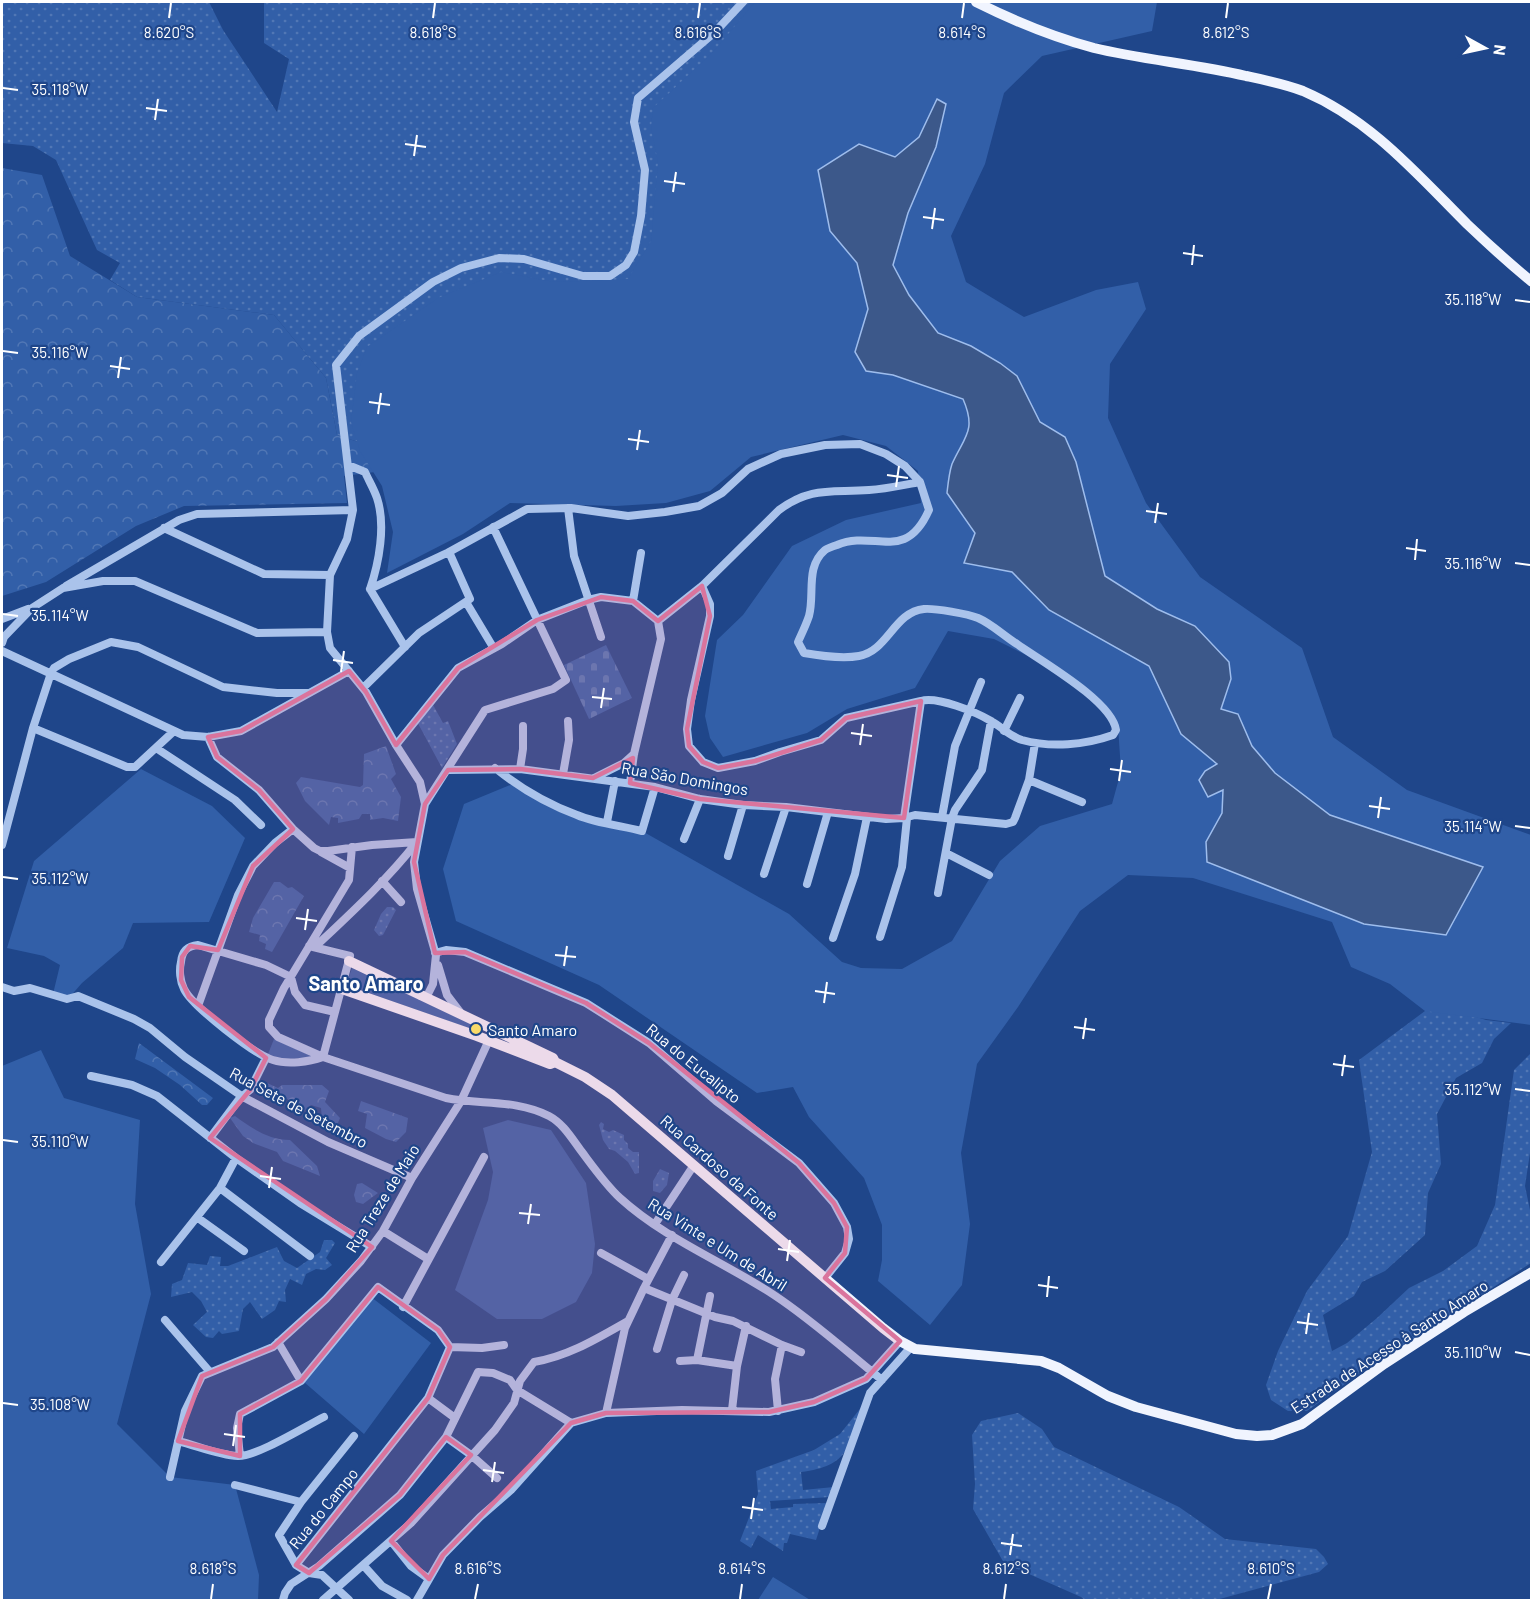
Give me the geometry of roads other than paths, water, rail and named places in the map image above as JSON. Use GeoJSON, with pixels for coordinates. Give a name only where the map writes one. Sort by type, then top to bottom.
{"type":"FeatureCollection","features":[{"type":"Feature","properties":{"kind":"main road"},"geometry":{"type":"LineString","coordinates":[[976,2],[1036,30],[1095,48],[1258,78],[1293,88],[1346,113],[1374,134],[1469,226],[1532,282]]}},
{"type":"Feature","properties":{"kind":"main road","name":"Rua Cardoso da Fonte"},"geometry":{"type":"LineString","coordinates":[[349,961],[466,1017],[491,1035]]}},
{"type":"Feature","properties":{"kind":"main road","name":"Rua Cardoso da Fonte"},"geometry":{"type":"LineString","coordinates":[[342,989],[491,1035],[550,1064],[555,1062],[585,1077],[612,1095],[825,1278],[900,1341],[913,1348]]}},
{"type":"Feature","properties":{"kind":"main road","name":"Estrada de Acesso à Santo Amaro"},"geometry":{"type":"LineString","coordinates":[[913,1348],[1041,1361],[1129,1405],[1236,1434],[1265,1436],[1281,1433],[1302,1424],[1403,1352],[1532,1272]]}},
{"type":"Feature","properties":{"kind":"street"},"geometry":{"type":"LineString","coordinates":[[425,804],[420,782],[396,746],[363,688],[330,648],[327,632],[330,575],[347,540],[353,510],[336,365],[359,336],[433,282],[461,268],[499,258],[524,259],[583,276],[610,276],[626,265],[634,252],[641,216],[645,170],[634,122],[638,98],[715,32],[743,2]]}},
{"type":"Feature","properties":{"kind":"street"},"geometry":{"type":"LineString","coordinates":[[370,588],[449,552],[527,509],[568,508],[628,516],[699,506],[722,493],[748,469],[781,454],[825,446],[860,444],[886,454],[905,466],[920,482],[929,510],[922,526],[905,539],[890,542],[845,542],[825,550],[814,566],[809,614],[798,642],[804,653],[821,656],[860,656],[874,649],[904,616],[913,612],[936,609],[980,619],[1086,692],[1102,707],[1116,727],[1113,735],[1094,741],[1035,743],[1021,740],[991,721],[931,699],[846,718],[821,740],[755,761],[718,768],[702,762],[689,746],[687,729],[691,700],[710,616],[710,604],[702,586]]}},
{"type":"Feature","properties":{"kind":"street"},"geometry":{"type":"LineString","coordinates":[[348,465],[365,472],[378,500],[381,533],[377,563],[370,588],[405,647]]}},
{"type":"Feature","properties":{"kind":"street"},"geometry":{"type":"LineString","coordinates":[[658,621],[702,586],[792,500],[807,494],[834,490],[870,490],[920,482]]}},
{"type":"Feature","properties":{"kind":"street"},"geometry":{"type":"LineString","coordinates":[[568,508],[574,556],[601,637]]}},
{"type":"Feature","properties":{"kind":"street"},"geometry":{"type":"LineString","coordinates":[[2,619],[32,608],[164,528],[197,514],[353,510]]}},
{"type":"Feature","properties":{"kind":"street"},"geometry":{"type":"LineString","coordinates":[[466,1017],[453,1005],[447,995],[417,889],[414,862],[425,804],[485,710],[553,689],[566,680],[493,527]]}},
{"type":"Feature","properties":{"kind":"street"},"geometry":{"type":"LineString","coordinates":[[164,528],[264,574],[330,575]]}},
{"type":"Feature","properties":{"kind":"street"},"geometry":{"type":"LineString","coordinates":[[363,688],[419,633],[470,599],[449,552]]}},
{"type":"Feature","properties":{"kind":"street"},"geometry":{"type":"LineString","coordinates":[[633,601],[641,553]]}},
{"type":"Feature","properties":{"kind":"street"},"geometry":{"type":"LineString","coordinates":[[63,588],[103,582],[135,581],[256,633],[327,632]]}},
{"type":"Feature","properties":{"kind":"street"},"geometry":{"type":"LineString","coordinates":[[396,746],[458,668],[502,644],[537,620],[588,600],[601,597],[633,601],[658,621],[661,639],[634,754],[630,783]]}},
{"type":"Feature","properties":{"kind":"street"},"geometry":{"type":"LineString","coordinates":[[466,602],[492,648]]}},
{"type":"Feature","properties":{"kind":"street"},"geometry":{"type":"LineString","coordinates":[[2,643],[4,637],[32,608]]}},
{"type":"Feature","properties":{"kind":"street"},"geometry":{"type":"LineString","coordinates":[[2,845],[33,728],[51,673],[54,668],[69,658],[111,642],[138,647],[223,687],[277,693],[309,693]]}},
{"type":"Feature","properties":{"kind":"street"},"geometry":{"type":"LineString","coordinates":[[2,651],[183,735],[208,737],[241,731],[349,671]]}},
{"type":"Feature","properties":{"kind":"street"},"geometry":{"type":"LineString","coordinates":[[942,817],[956,747],[981,682]]}},
{"type":"Feature","properties":{"kind":"street"},"geometry":{"type":"LineString","coordinates":[[1004,731],[1020,698]]}},
{"type":"Feature","properties":{"kind":"street"},"geometry":{"type":"LineString","coordinates":[[880,937],[902,867],[905,818],[921,701]]}},
{"type":"Feature","properties":{"kind":"street"},"geometry":{"type":"LineString","coordinates":[[563,774],[569,740],[568,721]]}},
{"type":"Feature","properties":{"kind":"street"},"geometry":{"type":"LineString","coordinates":[[938,893],[952,819],[955,810],[982,770],[991,721]]}},
{"type":"Feature","properties":{"kind":"street"},"geometry":{"type":"LineString","coordinates":[[520,769],[523,726]]}},
{"type":"Feature","properties":{"kind":"street"},"geometry":{"type":"LineString","coordinates":[[33,728],[127,767],[135,767],[174,731]]}},
{"type":"Feature","properties":{"kind":"street"},"geometry":{"type":"LineString","coordinates":[[208,737],[217,757],[259,790],[314,849],[350,868]]}},
{"type":"Feature","properties":{"kind":"street"},"geometry":{"type":"LineString","coordinates":[[1035,743],[1029,780],[1082,802]]}},
{"type":"Feature","properties":{"kind":"street"},"geometry":{"type":"LineString","coordinates":[[156,748],[236,800],[261,825]]}},
{"type":"Feature","properties":{"kind":"street"},"geometry":{"type":"LineString","coordinates":[[593,778],[624,763],[634,754]]}},
{"type":"Feature","properties":{"kind":"street"},"geometry":{"type":"LineString","coordinates":[[495,768],[515,783],[579,816],[642,831],[655,787]]}},
{"type":"Feature","properties":{"kind":"street","name":"Rua São Domingos"},"geometry":{"type":"LineString","coordinates":[[448,770],[520,769],[655,787],[700,799],[742,806],[786,807],[867,817],[905,818],[915,815],[1010,824],[1015,818],[1029,780]]}},
{"type":"Feature","properties":{"kind":"street"},"geometry":{"type":"LineString","coordinates":[[608,822],[615,782]]}},
{"type":"Feature","properties":{"kind":"street"},"geometry":{"type":"LineString","coordinates":[[684,839],[700,799]]}},
{"type":"Feature","properties":{"kind":"street"},"geometry":{"type":"LineString","coordinates":[[728,856],[742,806]]}},
{"type":"Feature","properties":{"kind":"street"},"geometry":{"type":"LineString","coordinates":[[764,874],[786,807]]}},
{"type":"Feature","properties":{"kind":"street"},"geometry":{"type":"LineString","coordinates":[[807,884],[828,812]]}},
{"type":"Feature","properties":{"kind":"street"},"geometry":{"type":"LineString","coordinates":[[833,938],[855,874],[867,817]]}},
{"type":"Feature","properties":{"kind":"street"},"geometry":{"type":"LineString","coordinates":[[198,1006],[238,895],[253,866],[275,843],[293,829]]}},
{"type":"Feature","properties":{"kind":"street"},"geometry":{"type":"LineString","coordinates":[[320,852],[417,842]]}},
{"type":"Feature","properties":{"kind":"street"},"geometry":{"type":"LineString","coordinates":[[312,946],[399,865],[417,842]]}},
{"type":"Feature","properties":{"kind":"street"},"geometry":{"type":"LineString","coordinates":[[335,1012],[305,1005],[295,992],[291,977],[312,946],[349,880],[352,847]]}},
{"type":"Feature","properties":{"kind":"street"},"geometry":{"type":"LineString","coordinates":[[946,853],[989,874]]}},
{"type":"Feature","properties":{"kind":"street"},"geometry":{"type":"LineString","coordinates":[[382,881],[401,902]]}},
{"type":"Feature","properties":{"kind":"street"},"geometry":{"type":"LineString","coordinates":[[291,977],[266,965],[198,945],[190,946],[184,951],[180,971],[183,988],[198,1006],[266,1058],[280,1062],[309,1061],[323,1057],[349,961]]}},
{"type":"Feature","properties":{"kind":"street","name":"Rua Cardoso da Fonte"},"geometry":{"type":"LineString","coordinates":[[312,946],[350,956],[349,961]]}},
{"type":"Feature","properties":{"kind":"street","name":"Rua do Eucalipto"},"geometry":{"type":"LineString","coordinates":[[436,954],[446,950],[465,952],[586,1003],[649,1043],[716,1101],[799,1163],[834,1203],[847,1227],[849,1239],[844,1253],[825,1278]]}},
{"type":"Feature","properties":{"kind":"street"},"geometry":{"type":"LineString","coordinates":[[421,996],[428,994],[432,987],[436,954]]}},
{"type":"Feature","properties":{"kind":"street","name":"Rua Vinte e Um de Abril"},"geometry":{"type":"LineString","coordinates":[[291,977],[269,1020],[269,1027],[278,1037],[323,1057],[405,1085],[461,1101],[509,1103],[549,1116],[567,1131],[619,1197],[672,1235],[773,1294],[834,1339],[882,1380]]}},
{"type":"Feature","properties":{"kind":"street","name":"Rua Sete de Setembro"},"geometry":{"type":"LineString","coordinates":[[2,987],[14,991],[30,988],[67,999],[78,996],[134,1019],[150,1028],[185,1057],[243,1097],[328,1142],[412,1178]]}},
{"type":"Feature","properties":{"kind":"street","name":"Rua Treze de Maio"},"geometry":{"type":"LineString","coordinates":[[210,1372],[273,1347],[326,1299],[372,1247],[461,1101],[491,1035]]}},
{"type":"Feature","properties":{"kind":"street"},"geometry":{"type":"LineString","coordinates":[[210,1138],[240,1098],[250,1090],[266,1058]]}},
{"type":"Feature","properties":{"kind":"street"},"geometry":{"type":"LineString","coordinates":[[90,1076],[143,1088],[170,1105],[236,1158],[300,1203],[372,1247]]}},
{"type":"Feature","properties":{"kind":"street"},"geometry":{"type":"LineString","coordinates":[[403,1306],[484,1157]]}},
{"type":"Feature","properties":{"kind":"street"},"geometry":{"type":"LineString","coordinates":[[161,1262],[220,1188],[236,1158]]}},
{"type":"Feature","properties":{"kind":"street"},"geometry":{"type":"LineString","coordinates":[[655,1224],[694,1165]]}},
{"type":"Feature","properties":{"kind":"street"},"geometry":{"type":"LineString","coordinates":[[220,1188],[310,1256]]}},
{"type":"Feature","properties":{"kind":"street"},"geometry":{"type":"LineString","coordinates":[[198,1218],[243,1251]]}},
{"type":"Feature","properties":{"kind":"street"},"geometry":{"type":"LineString","coordinates":[[383,1231],[428,1259]]}},
{"type":"Feature","properties":{"kind":"street"},"geometry":{"type":"LineString","coordinates":[[606,1413],[628,1321],[672,1235]]}},
{"type":"Feature","properties":{"kind":"street"},"geometry":{"type":"LineString","coordinates":[[601,1253],[672,1300],[746,1326],[801,1352]]}},
{"type":"Feature","properties":{"kind":"street"},"geometry":{"type":"LineString","coordinates":[[657,1349],[672,1300],[684,1275]]}},
{"type":"Feature","properties":{"kind":"street"},"geometry":{"type":"LineString","coordinates":[[240,1456],[237,1428],[240,1414],[301,1381],[378,1287],[438,1330],[450,1347],[504,1346]]}},
{"type":"Feature","properties":{"kind":"street"},"geometry":{"type":"LineString","coordinates":[[698,1360],[710,1296]]}},
{"type":"Feature","properties":{"kind":"street"},"geometry":{"type":"LineString","coordinates":[[165,1320],[210,1372],[202,1376],[185,1412],[170,1477]]}},
{"type":"Feature","properties":{"kind":"street"},"geometry":{"type":"LineString","coordinates":[[324,1600],[391,1541],[450,1482],[495,1430],[514,1403],[520,1382],[534,1362],[562,1355],[628,1321]]}},
{"type":"Feature","properties":{"kind":"street"},"geometry":{"type":"LineString","coordinates":[[732,1410],[737,1366],[746,1326]]}},
{"type":"Feature","properties":{"kind":"street"},"geometry":{"type":"LineString","coordinates":[[417,1600],[443,1555],[480,1516],[511,1490],[572,1423],[606,1413],[682,1410],[778,1411],[814,1402],[858,1384],[900,1341]]}},
{"type":"Feature","properties":{"kind":"street"},"geometry":{"type":"LineString","coordinates":[[278,1342],[301,1381]]}},
{"type":"Feature","properties":{"kind":"street"},"geometry":{"type":"LineString","coordinates":[[778,1411],[775,1378],[782,1345]]}},
{"type":"Feature","properties":{"kind":"street","name":"Rua do Campo"},"geometry":{"type":"LineString","coordinates":[[296,1565],[428,1398],[450,1347]]}},
{"type":"Feature","properties":{"kind":"street"},"geometry":{"type":"LineString","coordinates":[[822,1526],[870,1393],[913,1348]]}},
{"type":"Feature","properties":{"kind":"street"},"geometry":{"type":"LineString","coordinates":[[680,1361],[698,1360],[737,1366]]}},
{"type":"Feature","properties":{"kind":"street"},"geometry":{"type":"LineString","coordinates":[[283,1600],[291,1584],[319,1566],[400,1495],[446,1437],[478,1372],[493,1373],[510,1380],[517,1390],[572,1423]]}},
{"type":"Feature","properties":{"kind":"street"},"geometry":{"type":"LineString","coordinates":[[428,1398],[455,1418]]}},
{"type":"Feature","properties":{"kind":"street"},"geometry":{"type":"LineString","coordinates":[[178,1441],[219,1453],[240,1456],[255,1452],[324,1417]]}},
{"type":"Feature","properties":{"kind":"street"},"geometry":{"type":"LineString","coordinates":[[349,1600],[322,1575],[309,1573],[296,1565],[279,1535],[301,1502],[354,1436]]}},
{"type":"Feature","properties":{"kind":"street"},"geometry":{"type":"LineString","coordinates":[[446,1437],[497,1478]]}},
{"type":"Feature","properties":{"kind":"street"},"geometry":{"type":"LineString","coordinates":[[235,1485],[301,1502]]}},
{"type":"Feature","properties":{"kind":"street"},"geometry":{"type":"LineString","coordinates":[[391,1541],[411,1566],[429,1579]]}},
{"type":"Feature","properties":{"kind":"street"},"geometry":{"type":"LineString","coordinates":[[364,1566],[382,1586],[407,1600]]}},
{"type":"Feature","properties":{"kind":"place","name":"Santo Amaro"},"geometry":{"type":"Point","coordinates":[476,1029]}},
{"type":"Feature","properties":{"kind":"district","name":"Santo Amaro"},"geometry":{"type":"Point","coordinates":[366,983]}}]}
